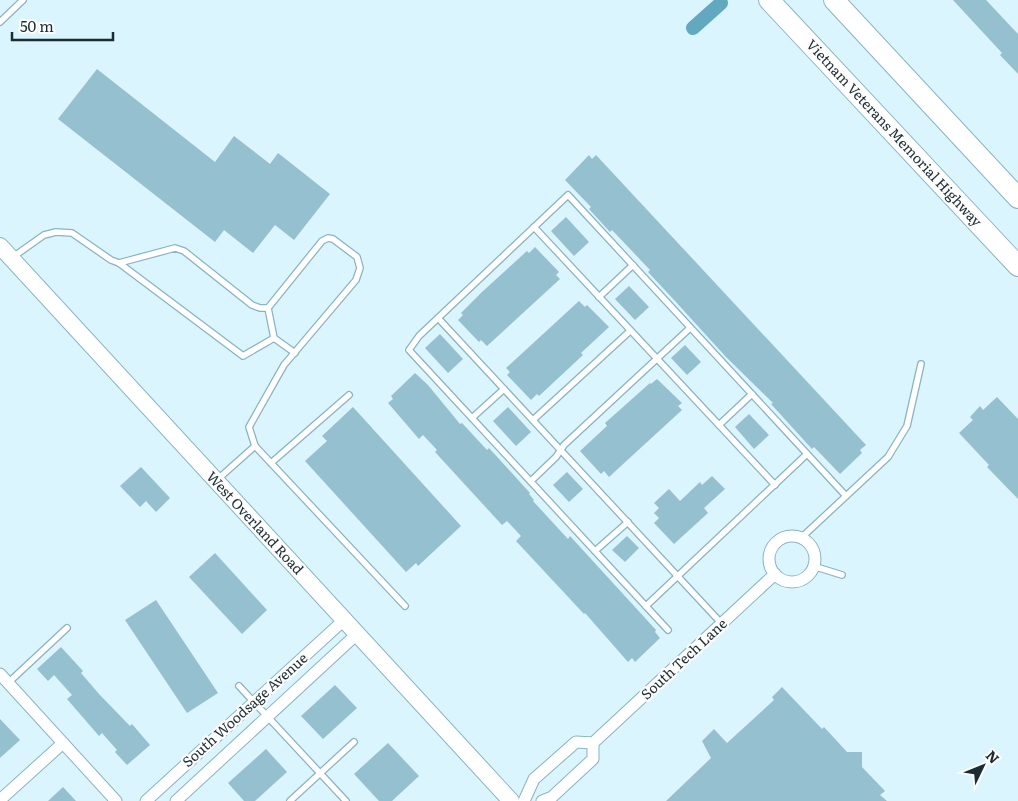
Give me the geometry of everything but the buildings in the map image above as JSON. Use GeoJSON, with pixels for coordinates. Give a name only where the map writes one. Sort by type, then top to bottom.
{"type":"FeatureCollection","features":[{"type":"Feature","properties":{"kind":"highway","name":"Vietnam Veterans Memorial Highway"},"geometry":{"type":"LineString","coordinates":[[770,0],[1018,266]]}},
{"type":"Feature","properties":{"kind":"highway"},"geometry":{"type":"LineString","coordinates":[[834,0],[1018,198]]}},
{"type":"Feature","properties":{"kind":"street","name":"West Overland Road"},"geometry":{"type":"LineString","coordinates":[[0,246],[511,801]]}},
{"type":"Feature","properties":{"kind":"street"},"geometry":{"type":"LineString","coordinates":[[794,536],[801,538],[811,547],[814,553],[813,566],[810,573],[804,578],[789,582],[781,579],[771,568],[770,552],[779,540],[794,536]]}},
{"type":"Feature","properties":{"kind":"street","name":"South Tech Lane"},"geometry":{"type":"LineString","coordinates":[[592,743],[775,574]]}},
{"type":"Feature","properties":{"kind":"street","name":"South Woodsage Avenue"},"geometry":{"type":"LineString","coordinates":[[146,801],[344,620]]}},
{"type":"Feature","properties":{"kind":"street","name":"South Woodsage Avenue"},"geometry":{"type":"LineString","coordinates":[[176,801],[357,634]]}},
{"type":"Feature","properties":{"kind":"street"},"geometry":{"type":"LineString","coordinates":[[4,678],[116,801]]}},
{"type":"Feature","properties":{"kind":"street"},"geometry":{"type":"LineString","coordinates":[[524,801],[534,779],[576,742],[592,743],[593,759],[552,797],[542,801]]}},
{"type":"Feature","properties":{"kind":"street"},"geometry":{"type":"LineString","coordinates":[[0,800],[63,743]]}},
{"type":"Feature","properties":{"kind":"lane"},"geometry":{"type":"LineString","coordinates":[[0,22],[23,0]]}},
{"type":"Feature","properties":{"kind":"lane"},"geometry":{"type":"LineString","coordinates":[[668,630],[409,350],[419,336],[568,195],[846,496]]}},
{"type":"Feature","properties":{"kind":"lane"},"geometry":{"type":"LineString","coordinates":[[534,227],[774,485]]}},
{"type":"Feature","properties":{"kind":"lane"},"geometry":{"type":"LineString","coordinates":[[11,258],[44,235],[56,232],[72,232],[110,260],[119,263],[243,356],[274,338]]}},
{"type":"Feature","properties":{"kind":"lane"},"geometry":{"type":"LineString","coordinates":[[268,308],[322,241],[328,238],[333,239],[357,257],[360,268],[356,280],[284,365],[249,426],[255,446],[405,606]]}},
{"type":"Feature","properties":{"kind":"lane"},"geometry":{"type":"LineString","coordinates":[[119,263],[175,248],[184,251],[252,305],[268,308]]}},
{"type":"Feature","properties":{"kind":"lane"},"geometry":{"type":"LineString","coordinates":[[599,297],[633,265]]}},
{"type":"Feature","properties":{"kind":"lane"},"geometry":{"type":"LineString","coordinates":[[268,308],[274,338],[295,352]]}},
{"type":"Feature","properties":{"kind":"lane"},"geometry":{"type":"LineString","coordinates":[[438,318],[722,624]]}},
{"type":"Feature","properties":{"kind":"lane"},"geometry":{"type":"LineString","coordinates":[[530,482],[556,457],[564,445],[690,328]]}},
{"type":"Feature","properties":{"kind":"lane"},"geometry":{"type":"LineString","coordinates":[[533,420],[630,330]]}},
{"type":"Feature","properties":{"kind":"lane"},"geometry":{"type":"LineString","coordinates":[[801,538],[888,457],[907,426],[921,364]]}},
{"type":"Feature","properties":{"kind":"lane"},"geometry":{"type":"LineString","coordinates":[[472,418],[504,389]]}},
{"type":"Feature","properties":{"kind":"lane"},"geometry":{"type":"LineString","coordinates":[[719,425],[752,394]]}},
{"type":"Feature","properties":{"kind":"lane"},"geometry":{"type":"LineString","coordinates":[[272,463],[349,395]]}},
{"type":"Feature","properties":{"kind":"lane"},"geometry":{"type":"LineString","coordinates":[[216,481],[255,446]]}},
{"type":"Feature","properties":{"kind":"lane"},"geometry":{"type":"LineString","coordinates":[[646,606],[807,454]]}},
{"type":"Feature","properties":{"kind":"lane"},"geometry":{"type":"LineString","coordinates":[[595,551],[628,522]]}},
{"type":"Feature","properties":{"kind":"lane"},"geometry":{"type":"LineString","coordinates":[[813,566],[842,574]]}},
{"type":"Feature","properties":{"kind":"lane"},"geometry":{"type":"LineString","coordinates":[[4,678],[67,628]]}},
{"type":"Feature","properties":{"kind":"lane"},"geometry":{"type":"LineString","coordinates":[[239,686],[346,801]]}},
{"type":"Feature","properties":{"kind":"lane"},"geometry":{"type":"LineString","coordinates":[[290,801],[354,742]]}},
{"type":"Feature","properties":{"kind":"waterway"},"geometry":{"type":"LineString","coordinates":[[693,28],[721,3]]}}]}
